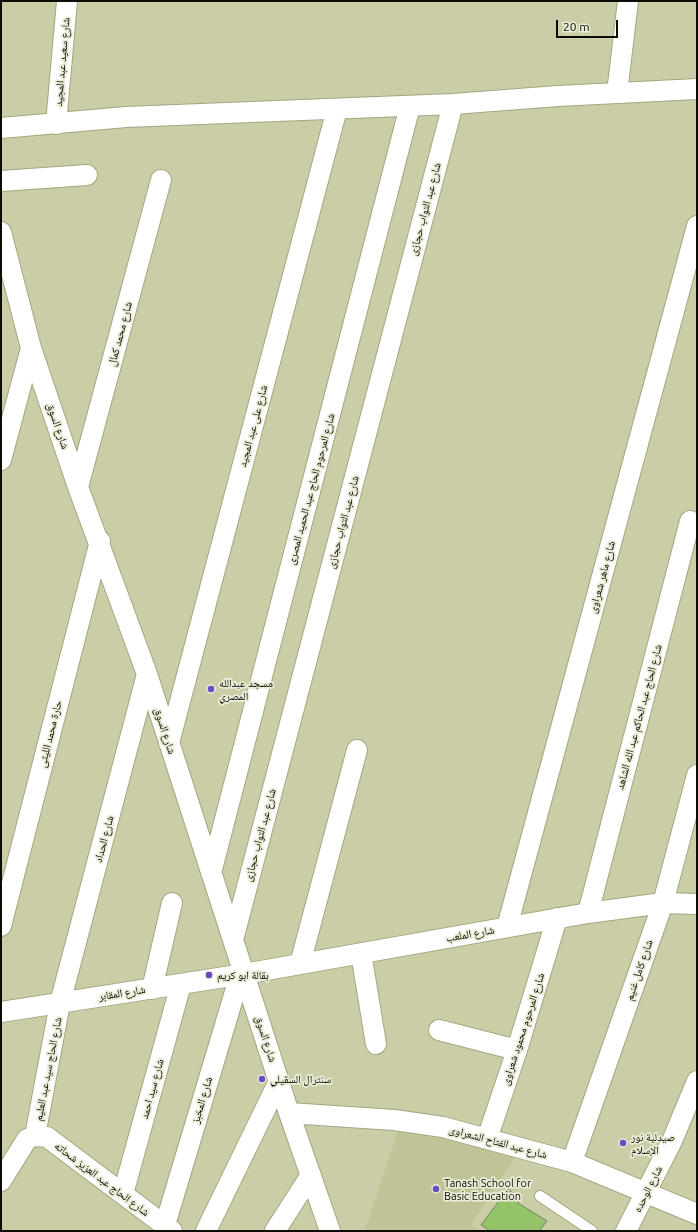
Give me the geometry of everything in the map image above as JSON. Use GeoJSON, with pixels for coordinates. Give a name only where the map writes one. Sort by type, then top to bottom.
{"type":"FeatureCollection","features":[{"type":"Feature","properties":{"kind":"street","name":"شارع سعيد عبد المجيد"},"geometry":{"type":"LineString","coordinates":[[56,124],[67,1]]}},
{"type":"Feature","properties":{"kind":"street"},"geometry":{"type":"LineString","coordinates":[[617,93],[628,1]]}},
{"type":"Feature","properties":{"kind":"street"},"geometry":{"type":"LineString","coordinates":[[1,128],[126,117],[453,104],[697,89]]}},
{"type":"Feature","properties":{"kind":"street","name":"شارع عبد التواب حجازى"},"geometry":{"type":"LineString","coordinates":[[233,940],[453,104]]}},
{"type":"Feature","properties":{"kind":"street","name":"شارع المرحوم الحاج عبد الحميد المصرى"},"geometry":{"type":"LineString","coordinates":[[211,873],[410,106]]}},
{"type":"Feature","properties":{"kind":"street","name":"شارع على عبد المجيد"},"geometry":{"type":"LineString","coordinates":[[169,743],[337,109]]}},
{"type":"Feature","properties":{"kind":"street"},"geometry":{"type":"LineString","coordinates":[[1,180],[87,175]]}},
{"type":"Feature","properties":{"kind":"street","name":"شارع محمد كمال"},"geometry":{"type":"LineString","coordinates":[[78,487],[161,180]]}},
{"type":"Feature","properties":{"kind":"street","name":"شارع ماهر شعراوى"},"geometry":{"type":"LineString","coordinates":[[507,927],[697,226]]}},
{"type":"Feature","properties":{"kind":"street","name":"شارع السوق"},"geometry":{"type":"LineString","coordinates":[[1,232],[31,348],[78,487],[100,541],[147,674],[233,940],[242,974],[330,1231]]}},
{"type":"Feature","properties":{"kind":"street"},"geometry":{"type":"LineString","coordinates":[[1,460],[31,348]]}},
{"type":"Feature","properties":{"kind":"street","name":"شارع الحاج عبد الحاكم عبد الله الشاهد"},"geometry":{"type":"LineString","coordinates":[[588,913],[690,522]]}},
{"type":"Feature","properties":{"kind":"street","name":"حارة محمد الليثى"},"geometry":{"type":"LineString","coordinates":[[1,926],[100,541]]}},
{"type":"Feature","properties":{"kind":"street","name":"شارع الحداد"},"geometry":{"type":"LineString","coordinates":[[60,1003],[147,674]]}},
{"type":"Feature","properties":{"kind":"street"},"geometry":{"type":"LineString","coordinates":[[300,964],[357,750]]}},
{"type":"Feature","properties":{"kind":"street","name":"شارع كامل غنيم"},"geometry":{"type":"LineString","coordinates":[[572,1162],[663,902],[697,776]]}},
{"type":"Feature","properties":{"kind":"street","name":"شارع الملعب"},"geometry":{"type":"LineString","coordinates":[[242,974],[588,913],[663,902],[697,904]]}},
{"type":"Feature","properties":{"kind":"street"},"geometry":{"type":"LineString","coordinates":[[152,989],[172,903]]}},
{"type":"Feature","properties":{"kind":"street","name":"شارع المرحوم محمود شعراوى"},"geometry":{"type":"LineString","coordinates":[[487,1139],[517,1050],[557,918]]}},
{"type":"Feature","properties":{"kind":"street"},"geometry":{"type":"LineString","coordinates":[[361,953],[376,1044]]}},
{"type":"Feature","properties":{"kind":"street","name":"شارع المقابر"},"geometry":{"type":"LineString","coordinates":[[1,1012],[242,974]]}},
{"type":"Feature","properties":{"kind":"street","name":"شارع المخبز"},"geometry":{"type":"LineString","coordinates":[[162,1227],[242,974]]}},
{"type":"Feature","properties":{"kind":"street","name":"شارع سيد احمد"},"geometry":{"type":"LineString","coordinates":[[123,1194],[181,984]]}},
{"type":"Feature","properties":{"kind":"street","name":"شارع الحاج سيد عبد العليم"},"geometry":{"type":"LineString","coordinates":[[43,1138],[60,1003]]}},
{"type":"Feature","properties":{"kind":"street"},"geometry":{"type":"LineString","coordinates":[[439,1030],[517,1050]]}},
{"type":"Feature","properties":{"kind":"street"},"geometry":{"type":"LineString","coordinates":[[206,1231],[279,1081]]}},
{"type":"Feature","properties":{"kind":"street","name":"شارع الوحده"},"geometry":{"type":"LineString","coordinates":[[626,1231],[672,1140],[697,1081]]}},
{"type":"Feature","properties":{"kind":"street","name":"شارع عبد الفتاح الشعراوى"},"geometry":{"type":"LineString","coordinates":[[289,1113],[394,1120],[443,1127],[572,1162],[697,1214]]}},
{"type":"Feature","properties":{"kind":"street"},"geometry":{"type":"LineString","coordinates":[[1,1181],[27,1139],[43,1138]]}},
{"type":"Feature","properties":{"kind":"street","name":"شارع الحاج عبد العزيز شحاته"},"geometry":{"type":"LineString","coordinates":[[43,1138],[123,1194],[162,1227]]}},
{"type":"Feature","properties":{"kind":"street"},"geometry":{"type":"LineString","coordinates":[[275,1231],[311,1175]]}},
{"type":"Feature","properties":{"kind":"lane"},"geometry":{"type":"LineString","coordinates":[[540,1196],[592,1231]]}},
{"type":"Feature","properties":{"kind":"shaded area","name":"Tanash School for Basic Education"},"geometry":{"type":"Polygon","coordinates":[[[400,1125],[517,1154],[471,1225],[480,1231],[365,1231],[400,1125]]]}},
{"type":"Feature","properties":{"kind":"building"},"geometry":{"type":"Polygon","coordinates":[[[508,1189],[519,1198],[518,1203],[547,1221],[539,1231],[490,1231],[481,1225],[508,1189]]]}},
{"type":"Feature","properties":{"kind":"place","name":"مسجد عبدالله المصري"},"geometry":{"type":"Point","coordinates":[211,689]}},
{"type":"Feature","properties":{"kind":"place","name":"بقالة ابو كريم"},"geometry":{"type":"Point","coordinates":[209,975]}},
{"type":"Feature","properties":{"kind":"place","name":"سنترال السقيلي"},"geometry":{"type":"Point","coordinates":[262,1079]}},
{"type":"Feature","properties":{"kind":"place","name":"صيدلية نور الإسلام"},"geometry":{"type":"Point","coordinates":[623,1143]}},
{"type":"Feature","properties":{"kind":"place","name":"Tanash School for Basic Education"},"geometry":{"type":"Point","coordinates":[436,1189]}}]}
